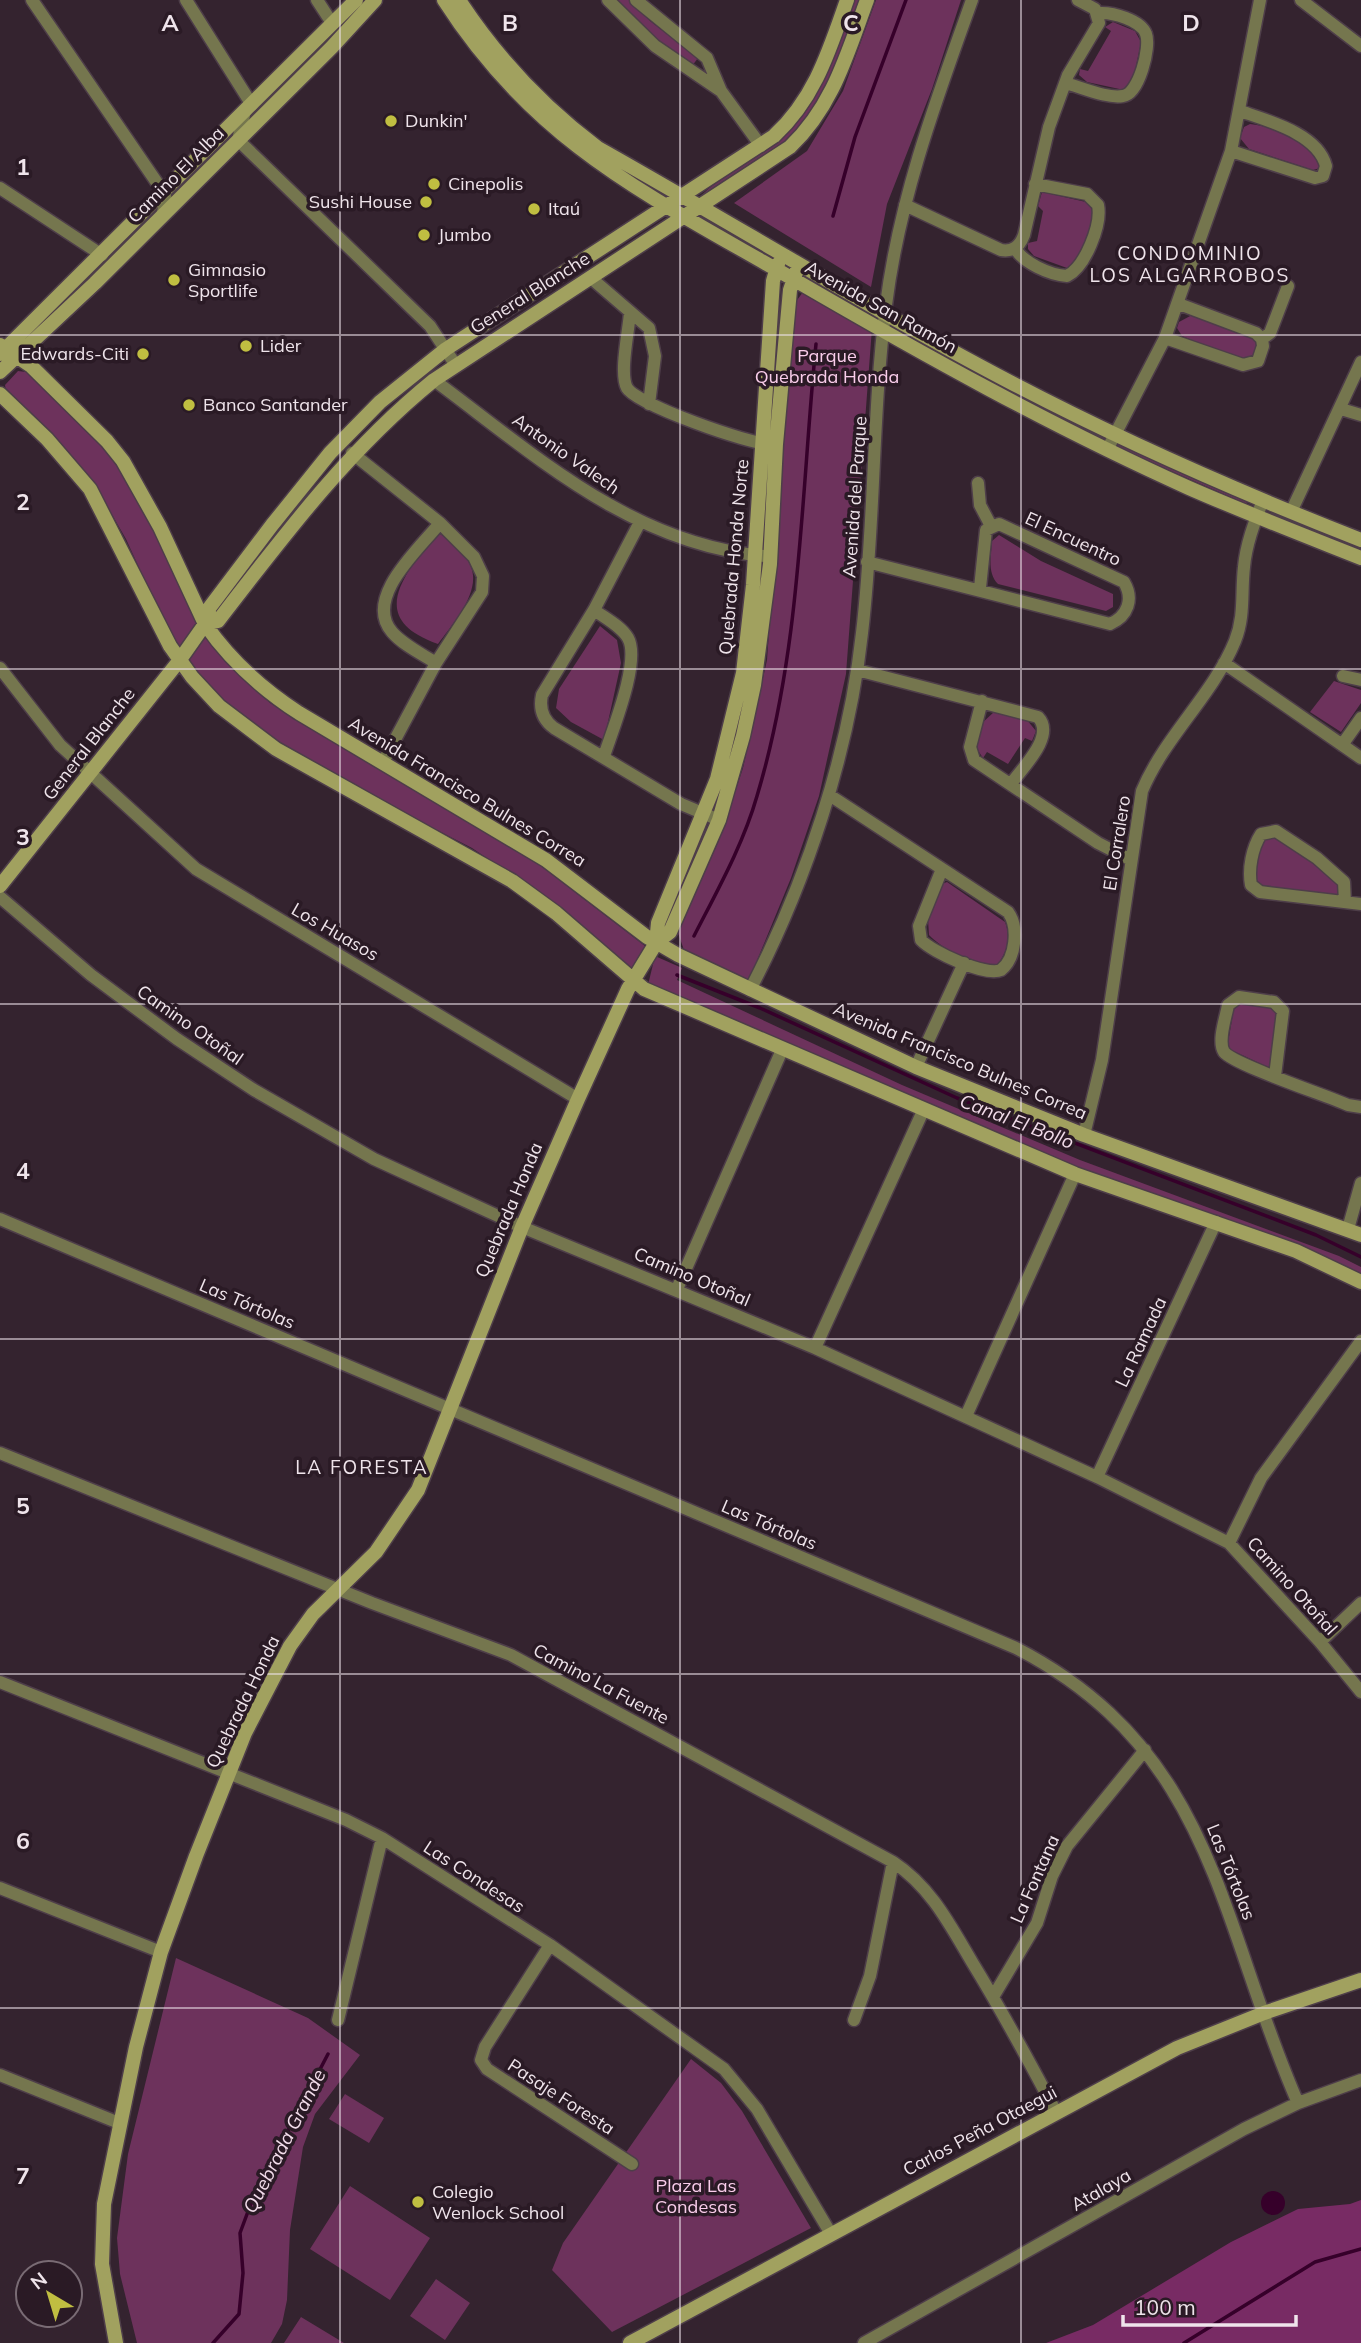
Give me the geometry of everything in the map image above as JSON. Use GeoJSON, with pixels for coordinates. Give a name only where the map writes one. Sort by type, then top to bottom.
{"type":"FeatureCollection","features":[{"type":"Feature","properties":{"kind":"street"},"geometry":{"type":"LineString","coordinates":[[32,0],[164,193],[166,200],[162,217]]}},
{"type":"Feature","properties":{"kind":"street"},"geometry":{"type":"LineString","coordinates":[[186,0],[248,108],[238,140],[430,326],[455,364]]}},
{"type":"Feature","properties":{"kind":"street"},"geometry":{"type":"LineString","coordinates":[[317,0],[332,23]]}},
{"type":"Feature","properties":{"kind":"street","name":"Camino El Alba"},"geometry":{"type":"LineString","coordinates":[[0,372],[6,351],[356,0]]}},
{"type":"Feature","properties":{"kind":"street","name":"Camino El Alba"},"geometry":{"type":"LineString","coordinates":[[6,351],[82,295],[375,0]]}},
{"type":"Feature","properties":{"kind":"street","name":"Avenida San Ramón"},"geometry":{"type":"LineString","coordinates":[[444,0],[494,69],[544,120],[593,161],[883,332],[1108,449],[1257,516],[1361,558]]}},
{"type":"Feature","properties":{"kind":"street","name":"Avenida San Ramón"},"geometry":{"type":"LineString","coordinates":[[459,0],[502,60],[559,117],[598,148],[684,195],[885,314],[1116,434],[1361,540]]}},
{"type":"Feature","properties":{"kind":"street"},"geometry":{"type":"LineString","coordinates":[[608,0],[655,46],[721,91]]}},
{"type":"Feature","properties":{"kind":"street"},"geometry":{"type":"LineString","coordinates":[[618,11],[629,0]]}},
{"type":"Feature","properties":{"kind":"street"},"geometry":{"type":"LineString","coordinates":[[636,0],[707,58],[721,91],[761,146]]}},
{"type":"Feature","properties":{"kind":"street","name":"General Blanche"},"geometry":{"type":"LineString","coordinates":[[0,886],[179,661],[205,624],[210,607],[330,453],[380,402],[446,349],[761,146],[786,124],[814,87],[847,0]]}},
{"type":"Feature","properties":{"kind":"street","name":"General Blanche"},"geometry":{"type":"LineString","coordinates":[[205,624],[219,621],[309,503],[352,453],[434,380],[779,156],[811,125],[835,87],[867,0]]}},
{"type":"Feature","properties":{"kind":"street","name":"Avenida del Parque"},"geometry":{"type":"LineString","coordinates":[[750,990],[805,862],[829,795],[857,670],[885,314],[905,205],[972,0]]}},
{"type":"Feature","properties":{"kind":"street"},"geometry":{"type":"LineString","coordinates":[[1065,83],[1119,97],[1132,93],[1139,81],[1147,39],[1146,32],[1137,24],[1111,14],[1099,13],[1078,0]]}},
{"type":"Feature","properties":{"kind":"street"},"geometry":{"type":"LineString","coordinates":[[1108,449],[1165,338],[1231,151],[1260,0]]}},
{"type":"Feature","properties":{"kind":"street"},"geometry":{"type":"LineString","coordinates":[[1301,0],[1361,46]]}},
{"type":"Feature","properties":{"kind":"street"},"geometry":{"type":"LineString","coordinates":[[905,205],[1001,250],[1015,248],[1024,235],[1049,127],[1065,83],[1098,27],[1099,13]]}},
{"type":"Feature","properties":{"kind":"street"},"geometry":{"type":"LineString","coordinates":[[1231,151],[1315,178],[1323,176],[1326,166],[1319,149],[1296,134],[1240,111]]}},
{"type":"Feature","properties":{"kind":"street"},"geometry":{"type":"LineString","coordinates":[[1015,248],[1026,260],[1066,276],[1081,265],[1099,218],[1098,205],[1087,194],[1035,184]]}},
{"type":"Feature","properties":{"kind":"street"},"geometry":{"type":"LineString","coordinates":[[0,188],[97,260],[84,283],[82,295]]}},
{"type":"Feature","properties":{"kind":"street","name":"Quebrada Honda Norte"},"geometry":{"type":"LineString","coordinates":[[656,943],[670,932],[719,820],[743,736],[754,685],[770,557],[769,445],[775,270],[784,254]]}},
{"type":"Feature","properties":{"kind":"street","name":"Quebrada Honda Norte"},"geometry":{"type":"LineString","coordinates":[[656,943],[658,923],[705,814],[727,744],[743,673],[769,445],[793,279],[799,264]]}},
{"type":"Feature","properties":{"kind":"street"},"geometry":{"type":"LineString","coordinates":[[590,278],[649,328],[655,356],[649,404]]}},
{"type":"Feature","properties":{"kind":"street"},"geometry":{"type":"LineString","coordinates":[[1262,339],[1269,333],[1288,286]]}},
{"type":"Feature","properties":{"kind":"street"},"geometry":{"type":"LineString","coordinates":[[1165,338],[1243,365],[1258,361],[1263,346],[1262,339],[1256,333],[1179,304]]}},
{"type":"Feature","properties":{"kind":"street"},"geometry":{"type":"LineString","coordinates":[[630,312],[624,378],[630,392],[649,404],[741,440],[769,445]]}},
{"type":"Feature","properties":{"kind":"street","name":"Avenida Francisco Bulnes Correa"},"geometry":{"type":"LineString","coordinates":[[6,351],[93,427],[123,461],[160,527],[205,624],[228,653],[262,687],[299,713],[547,860],[656,943],[750,990],[916,1067],[1084,1135],[1354,1232]]}},
{"type":"Feature","properties":{"kind":"street"},"geometry":{"type":"LineString","coordinates":[[1291,512],[1360,370]]}},
{"type":"Feature","properties":{"kind":"street","name":"Antonio Valech"},"geometry":{"type":"LineString","coordinates":[[434,380],[596,500],[640,522],[734,554],[770,557]]}},
{"type":"Feature","properties":{"kind":"street"},"geometry":{"type":"LineString","coordinates":[[0,394],[47,439],[90,489],[179,661],[212,699],[255,735],[347,790],[512,881],[578,930],[633,982],[655,996],[1075,1174],[1296,1251],[1361,1282]]}},
{"type":"Feature","properties":{"kind":"street"},"geometry":{"type":"LineString","coordinates":[[1341,409],[1361,415]]}},
{"type":"Feature","properties":{"kind":"street"},"geometry":{"type":"LineString","coordinates":[[309,503],[310,491],[327,468],[330,453]]}},
{"type":"Feature","properties":{"kind":"street"},"geometry":{"type":"LineString","coordinates":[[352,453],[440,523],[474,556],[481,568],[483,584],[482,592],[436,663],[383,762]]}},
{"type":"Feature","properties":{"kind":"street"},"geometry":{"type":"LineString","coordinates":[[978,483],[980,505],[991,526],[986,530],[980,588]]}},
{"type":"Feature","properties":{"kind":"street","name":"El Corralero"},"geometry":{"type":"LineString","coordinates":[[1084,1135],[1101,1070],[1138,808],[1148,776],[1224,663],[1240,626],[1243,567],[1264,500]]}},
{"type":"Feature","properties":{"kind":"street"},"geometry":{"type":"LineString","coordinates":[[269,555],[271,540],[287,517],[288,505]]}},
{"type":"Feature","properties":{"kind":"street"},"geometry":{"type":"LineString","coordinates":[[640,522],[594,610],[542,695],[541,708],[554,728],[681,804],[719,820]]}},
{"type":"Feature","properties":{"kind":"street"},"geometry":{"type":"LineString","coordinates":[[436,663],[391,631],[384,618],[383,604],[390,586],[440,523]]}},
{"type":"Feature","properties":{"kind":"street","name":"El Encuentro"},"geometry":{"type":"LineString","coordinates":[[867,562],[980,588],[1110,624],[1124,615],[1129,605],[1129,593],[1124,582],[1003,525],[991,526]]}},
{"type":"Feature","properties":{"kind":"street"},"geometry":{"type":"LineString","coordinates":[[594,610],[622,630],[632,651],[620,707],[604,756]]}},
{"type":"Feature","properties":{"kind":"street"},"geometry":{"type":"LineString","coordinates":[[1224,663],[1361,758]]}},
{"type":"Feature","properties":{"kind":"street","name":"Los Huasos"},"geometry":{"type":"LineString","coordinates":[[0,668],[60,745],[196,869],[578,1099]]}},
{"type":"Feature","properties":{"kind":"street"},"geometry":{"type":"LineString","coordinates":[[857,670],[1035,716],[1044,725],[1042,739],[1011,785]]}},
{"type":"Feature","properties":{"kind":"street"},"geometry":{"type":"LineString","coordinates":[[1343,676],[1361,680]]}},
{"type":"Feature","properties":{"kind":"street"},"geometry":{"type":"LineString","coordinates":[[982,701],[970,747],[971,755],[1098,843],[1131,860]]}},
{"type":"Feature","properties":{"kind":"street"},"geometry":{"type":"LineString","coordinates":[[1342,745],[1361,718]]}},
{"type":"Feature","properties":{"kind":"street"},"geometry":{"type":"LineString","coordinates":[[829,795],[1002,907],[1014,923],[1011,955],[1004,968],[988,973],[929,947],[919,934],[942,869]]}},
{"type":"Feature","properties":{"kind":"street"},"geometry":{"type":"LineString","coordinates":[[1346,902],[1344,882],[1317,858],[1276,831],[1261,834],[1255,843],[1249,875],[1251,886],[1260,892],[1361,904]]}},
{"type":"Feature","properties":{"kind":"street","name":"Camino Otoñal"},"geometry":{"type":"LineString","coordinates":[[0,897],[134,1008],[245,1083],[374,1159],[522,1227],[815,1348],[1097,1477],[1229,1543],[1320,1642],[1361,1692]]}},
{"type":"Feature","properties":{"kind":"street","name":"Quebrada Honda"},"geometry":{"type":"LineString","coordinates":[[116,2343],[102,2264],[104,2204],[120,2123],[161,1952],[229,1772],[245,1733],[290,1646],[313,1614],[376,1552],[418,1490],[522,1227],[633,982],[656,943]]}},
{"type":"Feature","properties":{"kind":"street"},"geometry":{"type":"LineString","coordinates":[[916,1067],[964,963]]}},
{"type":"Feature","properties":{"kind":"street"},"geometry":{"type":"LineString","coordinates":[[1275,1076],[1283,1011],[1274,1002],[1239,997],[1228,1005],[1221,1044],[1224,1052],[1231,1058],[1275,1076],[1361,1107]]}},
{"type":"Feature","properties":{"kind":"street"},"geometry":{"type":"LineString","coordinates":[[677,1289],[782,1050]]}},
{"type":"Feature","properties":{"kind":"street"},"geometry":{"type":"LineString","coordinates":[[815,1348],[923,1111]]}},
{"type":"Feature","properties":{"kind":"street"},"geometry":{"type":"LineString","coordinates":[[966,1416],[1075,1174]]}},
{"type":"Feature","properties":{"kind":"street"},"geometry":{"type":"LineString","coordinates":[[1354,1232],[1361,1183]]}},
{"type":"Feature","properties":{"kind":"street","name":"Las Tórtolas"},"geometry":{"type":"LineString","coordinates":[[0,1219],[1016,1648],[1082,1689],[1115,1717],[1145,1750],[1174,1790],[1196,1832],[1238,1935],[1298,2103]]}},
{"type":"Feature","properties":{"kind":"street","name":"La Ramada"},"geometry":{"type":"LineString","coordinates":[[1097,1477],[1216,1222]]}},
{"type":"Feature","properties":{"kind":"street"},"geometry":{"type":"LineString","coordinates":[[1229,1543],[1261,1478],[1361,1341]]}},
{"type":"Feature","properties":{"kind":"street","name":"Camino La Fuente"},"geometry":{"type":"LineString","coordinates":[[0,1453],[511,1655],[894,1862],[931,1896],[993,1997],[1056,2112]]}},
{"type":"Feature","properties":{"kind":"street"},"geometry":{"type":"LineString","coordinates":[[1320,1642],[1361,1603]]}},
{"type":"Feature","properties":{"kind":"street","name":"Las Condesas"},"geometry":{"type":"LineString","coordinates":[[0,1682],[229,1772],[382,1838],[550,1945],[724,2069],[757,2109],[831,2234]]}},
{"type":"Feature","properties":{"kind":"street","name":"La Fontana"},"geometry":{"type":"LineString","coordinates":[[993,1997],[1037,1923],[1052,1876],[1067,1846],[1084,1821],[1145,1750]]}},
{"type":"Feature","properties":{"kind":"street"},"geometry":{"type":"LineString","coordinates":[[338,2020],[382,1838]]}},
{"type":"Feature","properties":{"kind":"street"},"geometry":{"type":"LineString","coordinates":[[854,2020],[870,1976],[894,1862]]}},
{"type":"Feature","properties":{"kind":"street"},"geometry":{"type":"LineString","coordinates":[[0,1888],[161,1952]]}},
{"type":"Feature","properties":{"kind":"street","name":"Pasaje Foresta"},"geometry":{"type":"LineString","coordinates":[[550,1945],[485,2047],[481,2060],[487,2069],[632,2164]]}},
{"type":"Feature","properties":{"kind":"street","name":"Carlos Peña Otaegui"},"geometry":{"type":"LineString","coordinates":[[630,2343],[1177,2048],[1264,2013],[1361,1980]]}},
{"type":"Feature","properties":{"kind":"street"},"geometry":{"type":"LineString","coordinates":[[0,2076],[120,2123]]}},
{"type":"Feature","properties":{"kind":"street","name":"Atalaya"},"geometry":{"type":"LineString","coordinates":[[864,2343],[1186,2161],[1298,2103],[1361,2080]]}},
{"type":"Feature","properties":{"kind":"green space"},"geometry":{"type":"Polygon","coordinates":[[[613,0],[630,0],[650,21],[698,58],[692,66],[657,43],[613,0]]]}},
{"type":"Feature","properties":{"kind":"green space"},"geometry":{"type":"Polygon","coordinates":[[[854,0],[859,0],[839,59],[810,116],[782,146],[700,198],[714,184],[771,147],[794,127],[826,76],[854,0]]]}},
{"type":"Feature","properties":{"kind":"green space"},"geometry":{"type":"Polygon","coordinates":[[[876,0],[961,0],[932,89],[887,204],[871,287],[734,203],[807,151],[843,91],[876,0]]]}},
{"type":"Feature","properties":{"kind":"green space"},"geometry":{"type":"Polygon","coordinates":[[[1113,22],[1135,31],[1141,42],[1134,76],[1124,90],[1087,82],[1079,75],[1080,69],[1088,71],[1111,31],[1105,27],[1113,22]]]}},
{"type":"Feature","properties":{"kind":"green space"},"geometry":{"type":"Polygon","coordinates":[[[1250,124],[1269,128],[1298,141],[1321,161],[1320,168],[1313,170],[1249,149],[1240,138],[1244,127],[1250,124]]]}},
{"type":"Feature","properties":{"kind":"green space"},"geometry":{"type":"Polygon","coordinates":[[[1042,192],[1086,202],[1092,209],[1086,241],[1067,268],[1034,256],[1028,249],[1028,243],[1037,241],[1043,211],[1038,206],[1042,192]]]}},
{"type":"Feature","properties":{"kind":"green space","name":"Parque Quebrada Honda"},"geometry":{"type":"Polygon","coordinates":[[[803,292],[872,328],[846,674],[819,796],[791,878],[749,980],[684,950],[678,933],[719,840],[743,768],[767,660],[792,307],[803,292]]]}},
{"type":"Feature","properties":{"kind":"green space","name":"CONDOMINIO LOS ALGARROBOS"},"geometry":{"type":"Polygon","coordinates":[[[1192,315],[1255,338],[1257,352],[1245,362],[1182,336],[1177,328],[1179,322],[1192,315]]]}},
{"type":"Feature","properties":{"kind":"green space"},"geometry":{"type":"Polygon","coordinates":[[[900,329],[1105,436],[1106,441],[1021,401],[896,331],[900,329]]]}},
{"type":"Feature","properties":{"kind":"green space"},"geometry":{"type":"Polygon","coordinates":[[[18,371],[26,372],[52,393],[110,455],[132,487],[215,650],[270,703],[515,846],[645,946],[629,972],[534,890],[472,848],[347,784],[256,730],[212,694],[186,659],[155,603],[126,539],[92,480],[51,432],[6,391],[5,385],[18,371]]]}},
{"type":"Feature","properties":{"kind":"green space"},"geometry":{"type":"Polygon","coordinates":[[[1118,443],[1246,500],[1247,504],[1118,448],[1118,443]]]}},
{"type":"Feature","properties":{"kind":"green space"},"geometry":{"type":"Polygon","coordinates":[[[437,531],[465,557],[473,579],[471,591],[460,614],[438,644],[415,633],[402,621],[397,608],[398,594],[404,579],[437,531]]]}},
{"type":"Feature","properties":{"kind":"green space"},"geometry":{"type":"Polygon","coordinates":[[[999,535],[1041,561],[1113,594],[1113,607],[1106,611],[998,584],[992,575],[991,558],[992,541],[999,535]]]}},
{"type":"Feature","properties":{"kind":"green space"},"geometry":{"type":"Polygon","coordinates":[[[600,626],[617,640],[621,663],[604,740],[571,722],[556,708],[559,689],[600,626]]]}},
{"type":"Feature","properties":{"kind":"green space"},"geometry":{"type":"Polygon","coordinates":[[[1334,681],[1361,690],[1361,703],[1341,732],[1310,712],[1334,681]]]}},
{"type":"Feature","properties":{"kind":"green space"},"geometry":{"type":"Polygon","coordinates":[[[994,712],[1027,720],[1036,731],[1032,741],[1025,738],[1008,764],[987,752],[983,758],[977,749],[981,724],[994,712]]]}},
{"type":"Feature","properties":{"kind":"green space"},"geometry":{"type":"Polygon","coordinates":[[[1261,836],[1278,836],[1296,845],[1326,870],[1343,897],[1258,890],[1249,875],[1261,836]]]}},
{"type":"Feature","properties":{"kind":"green space"},"geometry":{"type":"Polygon","coordinates":[[[947,882],[1005,922],[1007,945],[997,965],[980,964],[961,956],[929,935],[928,919],[942,884],[947,882]]]}},
{"type":"Feature","properties":{"kind":"green space"},"geometry":{"type":"Polygon","coordinates":[[[655,956],[682,968],[677,980],[902,1085],[1080,1160],[1339,1256],[1361,1267],[1361,1280],[1076,1172],[648,985],[655,956]]]}},
{"type":"Feature","properties":{"kind":"green space"},"geometry":{"type":"Polygon","coordinates":[[[1245,997],[1279,1009],[1274,1070],[1227,1048],[1234,1008],[1245,997]]]}},
{"type":"Feature","properties":{"kind":"green space"},"geometry":{"type":"Polygon","coordinates":[[[176,1958],[308,2018],[360,2055],[315,2114],[303,2147],[290,2230],[287,2300],[282,2324],[271,2343],[137,2343],[120,2274],[117,2238],[128,2154],[176,1958]]]}},
{"type":"Feature","properties":{"kind":"green space","name":"Plaza Las Condesas"},"geometry":{"type":"Polygon","coordinates":[[[691,2059],[721,2083],[742,2111],[811,2228],[612,2332],[552,2270],[563,2243],[691,2059]]]}},
{"type":"Feature","properties":{"kind":"green space"},"geometry":{"type":"Polygon","coordinates":[[[345,2094],[384,2118],[369,2143],[329,2119],[345,2094]]]}},
{"type":"Feature","properties":{"kind":"green space"},"geometry":{"type":"Polygon","coordinates":[[[350,2186],[430,2238],[390,2300],[310,2249],[350,2186]]]}},
{"type":"Feature","properties":{"kind":"green space"},"geometry":{"type":"Polygon","coordinates":[[[436,2279],[470,2303],[445,2340],[410,2316],[436,2279]]]}},
{"type":"Feature","properties":{"kind":"green space"},"geometry":{"type":"Polygon","coordinates":[[[301,2317],[344,2343],[284,2343],[301,2317]]]}},
{"type":"Feature","properties":{"kind":"shaded area"},"geometry":{"type":"Polygon","coordinates":[[[1273,2191],[1281,2195],[1285,2203],[1281,2211],[1273,2215],[1265,2211],[1261,2203],[1265,2195],[1273,2191]]]}},
{"type":"Feature","properties":{"kind":"shaded area"},"geometry":{"type":"Polygon","coordinates":[[[1361,2200],[1361,2343],[1046,2343],[1093,2325],[1231,2242],[1298,2209],[1350,2204],[1361,2200]]]}},
{"type":"Feature","properties":{"kind":"waterway"},"geometry":{"type":"LineString","coordinates":[[833,216],[855,137],[906,0]]}},
{"type":"Feature","properties":{"kind":"waterway"},"geometry":{"type":"LineString","coordinates":[[694,936],[744,832],[772,741],[791,629],[816,344]]}},
{"type":"Feature","properties":{"kind":"waterway","name":"Canal El Bollo"},"geometry":{"type":"LineString","coordinates":[[677,975],[760,1008],[957,1098],[1316,1235],[1361,1257]]}},
{"type":"Feature","properties":{"kind":"waterway","name":"Quebrada Grande"},"geometry":{"type":"LineString","coordinates":[[213,2343],[239,2314],[243,2273],[240,2233],[253,2198],[328,2054]]}},
{"type":"Feature","properties":{"kind":"waterway"},"geometry":{"type":"LineString","coordinates":[[1184,2343],[1315,2262],[1361,2249]]}},
{"type":"Feature","properties":{"kind":"place","name":"Dunkin'"},"geometry":{"type":"Point","coordinates":[391,121]}},
{"type":"Feature","properties":{"kind":"place","name":"Cinepolis"},"geometry":{"type":"Point","coordinates":[434,184]}},
{"type":"Feature","properties":{"kind":"place","name":"Sushi House"},"geometry":{"type":"Point","coordinates":[426,202]}},
{"type":"Feature","properties":{"kind":"place","name":"Itaú"},"geometry":{"type":"Point","coordinates":[534,209]}},
{"type":"Feature","properties":{"kind":"place","name":"Jumbo"},"geometry":{"type":"Point","coordinates":[424,235]}},
{"type":"Feature","properties":{"kind":"place","name":"Gimnasio Sportlife"},"geometry":{"type":"Point","coordinates":[174,280]}},
{"type":"Feature","properties":{"kind":"place","name":"Lider"},"geometry":{"type":"Point","coordinates":[246,346]}},
{"type":"Feature","properties":{"kind":"place","name":"Edwards-Citi"},"geometry":{"type":"Point","coordinates":[143,354]}},
{"type":"Feature","properties":{"kind":"place","name":"Banco Santander"},"geometry":{"type":"Point","coordinates":[189,405]}},
{"type":"Feature","properties":{"kind":"place","name":"Colegio Wenlock School"},"geometry":{"type":"Point","coordinates":[418,2202]}},
{"type":"Feature","properties":{"kind":"district","name":"CONDOMINIO LOS ALGARROBOS"},"geometry":{"type":"Point","coordinates":[1190,264]}},
{"type":"Feature","properties":{"kind":"district","name":"LA FORESTA"},"geometry":{"type":"Point","coordinates":[362,1467]}}]}
